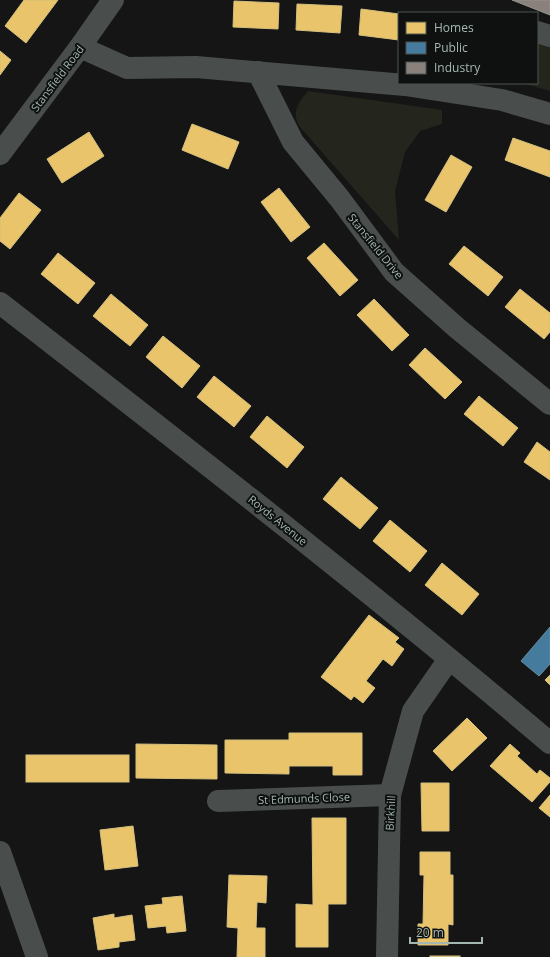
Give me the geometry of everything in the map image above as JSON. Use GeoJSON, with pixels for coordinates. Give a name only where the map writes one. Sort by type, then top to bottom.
{"type":"FeatureCollection","features":[{"type":"Feature","properties":{"kind":"street","name":"Stansfield Road"},"geometry":{"type":"LineString","coordinates":[[0,154],[113,0]]}},
{"type":"Feature","properties":{"kind":"street"},"geometry":{"type":"LineString","coordinates":[[538,32],[550,36]]}},
{"type":"Feature","properties":{"kind":"street"},"geometry":{"type":"LineString","coordinates":[[80,47],[127,68],[196,67],[404,85],[488,90],[502,100],[550,114]]}},
{"type":"Feature","properties":{"kind":"street","name":"Stansfield Drive"},"geometry":{"type":"LineString","coordinates":[[258,72],[293,142],[340,199],[394,272],[457,328],[550,404]]}},
{"type":"Feature","properties":{"kind":"street","name":"Royds Avenue"},"geometry":{"type":"LineString","coordinates":[[0,303],[252,499],[450,659],[550,743]]}},
{"type":"Feature","properties":{"kind":"street","name":"Birkhill"},"geometry":{"type":"LineString","coordinates":[[387,957],[390,795],[413,711],[450,659]]}},
{"type":"Feature","properties":{"kind":"street","name":"St Edmunds Close"},"geometry":{"type":"LineString","coordinates":[[218,801],[390,795]]}},
{"type":"Feature","properties":{"kind":"street"},"geometry":{"type":"LineString","coordinates":[[0,852],[37,957]]}},
{"type":"Feature","properties":{"kind":"shaded area"},"geometry":{"type":"Polygon","coordinates":[[[538,38],[550,42],[550,91],[526,84],[538,84],[538,38]]]}},
{"type":"Feature","properties":{"kind":"shaded area"},"geometry":{"type":"Polygon","coordinates":[[[308,91],[442,110],[442,124],[420,131],[405,152],[395,191],[399,240],[300,127],[296,117],[297,108],[308,91]]]}},
{"type":"Feature","properties":{"kind":"building: Homes"},"geometry":{"type":"Polygon","coordinates":[[[24,0],[58,0],[26,43],[5,26],[24,0]]]}},
{"type":"Feature","properties":{"kind":"building: Homes"},"geometry":{"type":"Polygon","coordinates":[[[234,1],[279,3],[278,29],[233,27],[234,1]]]}},
{"type":"Feature","properties":{"kind":"building: Homes"},"geometry":{"type":"Polygon","coordinates":[[[297,4],[342,6],[340,33],[296,30],[297,4]]]}},
{"type":"Feature","properties":{"kind":"building: Homes"},"geometry":{"type":"Polygon","coordinates":[[[361,9],[398,14],[398,40],[359,35],[361,9]]]}},
{"type":"Feature","properties":{"kind":"building: Homes"},"geometry":{"type":"Polygon","coordinates":[[[0,51],[11,60],[0,75],[0,51]]]}},
{"type":"Feature","properties":{"kind":"building: Homes"},"geometry":{"type":"Polygon","coordinates":[[[192,124],[239,142],[228,169],[182,150],[192,124]]]}},
{"type":"Feature","properties":{"kind":"building: Homes"},"geometry":{"type":"Polygon","coordinates":[[[89,132],[104,156],[62,183],[47,159],[89,132]]]}},
{"type":"Feature","properties":{"kind":"building: Homes"},"geometry":{"type":"Polygon","coordinates":[[[513,138],[550,151],[550,177],[505,160],[513,138]]]}},
{"type":"Feature","properties":{"kind":"building: Homes"},"geometry":{"type":"Polygon","coordinates":[[[451,155],[472,167],[446,212],[425,200],[451,155]]]}},
{"type":"Feature","properties":{"kind":"building: Homes"},"geometry":{"type":"Polygon","coordinates":[[[279,188],[310,227],[291,242],[261,202],[279,188]]]}},
{"type":"Feature","properties":{"kind":"building: Homes"},"geometry":{"type":"Polygon","coordinates":[[[19,193],[41,210],[10,249],[0,241],[0,218],[19,193]]]}},
{"type":"Feature","properties":{"kind":"building: Homes"},"geometry":{"type":"Polygon","coordinates":[[[324,243],[358,280],[340,296],[307,258],[324,243]]]}},
{"type":"Feature","properties":{"kind":"building: Homes"},"geometry":{"type":"Polygon","coordinates":[[[464,246],[503,277],[488,296],[449,264],[464,246]]]}},
{"type":"Feature","properties":{"kind":"building: Homes"},"geometry":{"type":"Polygon","coordinates":[[[58,253],[95,283],[78,304],[41,274],[58,253]]]}},
{"type":"Feature","properties":{"kind":"building: Homes"},"geometry":{"type":"Polygon","coordinates":[[[520,289],[550,313],[550,332],[544,339],[505,307],[520,289]]]}},
{"type":"Feature","properties":{"kind":"building: Homes"},"geometry":{"type":"Polygon","coordinates":[[[111,294],[148,325],[130,346],[93,316],[111,294]]]}},
{"type":"Feature","properties":{"kind":"building: Homes"},"geometry":{"type":"Polygon","coordinates":[[[374,299],[409,335],[392,351],[357,315],[374,299]]]}},
{"type":"Feature","properties":{"kind":"building: Homes"},"geometry":{"type":"Polygon","coordinates":[[[163,336],[200,366],[182,388],[146,357],[163,336]]]}},
{"type":"Feature","properties":{"kind":"building: Homes"},"geometry":{"type":"Polygon","coordinates":[[[425,348],[462,382],[445,399],[409,365],[425,348]]]}},
{"type":"Feature","properties":{"kind":"building: Homes"},"geometry":{"type":"Polygon","coordinates":[[[214,376],[251,406],[234,427],[197,397],[214,376]]]}},
{"type":"Feature","properties":{"kind":"building: Homes"},"geometry":{"type":"Polygon","coordinates":[[[479,396],[518,428],[503,446],[464,414],[479,396]]]}},
{"type":"Feature","properties":{"kind":"building: Homes"},"geometry":{"type":"Polygon","coordinates":[[[267,416],[304,447],[287,468],[250,437],[267,416]]]}},
{"type":"Feature","properties":{"kind":"building: Homes"},"geometry":{"type":"Polygon","coordinates":[[[537,442],[550,452],[550,480],[524,462],[537,442]]]}},
{"type":"Feature","properties":{"kind":"building: Homes"},"geometry":{"type":"Polygon","coordinates":[[[341,477],[378,508],[360,529],[323,499],[341,477]]]}},
{"type":"Feature","properties":{"kind":"building: Homes"},"geometry":{"type":"Polygon","coordinates":[[[390,520],[427,551],[410,572],[373,541],[390,520]]]}},
{"type":"Feature","properties":{"kind":"building: Homes"},"geometry":{"type":"Polygon","coordinates":[[[442,563],[479,594],[462,615],[425,585],[442,563]]]}},
{"type":"Feature","properties":{"kind":"building: Homes"},"geometry":{"type":"Polygon","coordinates":[[[369,615],[399,638],[395,642],[404,649],[392,666],[383,659],[366,681],[375,688],[363,703],[354,696],[351,700],[321,677],[369,615]]]}},
{"type":"Feature","properties":{"kind":"building: Homes"},"geometry":{"type":"Polygon","coordinates":[[[550,675],[550,685],[545,680],[550,675]]]}},
{"type":"Feature","properties":{"kind":"building: Homes"},"geometry":{"type":"Polygon","coordinates":[[[467,718],[487,738],[452,771],[433,751],[467,718]]]}},
{"type":"Feature","properties":{"kind":"building: Homes"},"geometry":{"type":"Polygon","coordinates":[[[289,733],[362,733],[362,775],[333,775],[333,766],[289,766],[289,774],[225,773],[225,740],[289,740],[289,733]]]}},
{"type":"Feature","properties":{"kind":"building: Homes"},"geometry":{"type":"Polygon","coordinates":[[[136,744],[217,745],[217,779],[136,778],[136,744]]]}},
{"type":"Feature","properties":{"kind":"building: Homes"},"geometry":{"type":"Polygon","coordinates":[[[510,744],[520,753],[517,756],[537,774],[540,770],[550,778],[550,782],[532,802],[490,766],[510,744]]]}},
{"type":"Feature","properties":{"kind":"building: Homes"},"geometry":{"type":"Polygon","coordinates":[[[26,755],[129,755],[129,782],[26,782],[26,755]]]}},
{"type":"Feature","properties":{"kind":"building: Homes"},"geometry":{"type":"Polygon","coordinates":[[[421,783],[449,783],[449,831],[422,831],[421,783]]]}},
{"type":"Feature","properties":{"kind":"building: Homes"},"geometry":{"type":"Polygon","coordinates":[[[550,795],[550,817],[539,808],[550,795]]]}},
{"type":"Feature","properties":{"kind":"building: Homes"},"geometry":{"type":"Polygon","coordinates":[[[312,818],[346,818],[346,904],[328,904],[328,947],[296,947],[296,904],[313,905],[312,818]]]}},
{"type":"Feature","properties":{"kind":"building: Homes"},"geometry":{"type":"Polygon","coordinates":[[[133,826],[138,866],[105,870],[100,830],[133,826]]]}},
{"type":"Feature","properties":{"kind":"building: Homes"},"geometry":{"type":"Polygon","coordinates":[[[420,852],[450,852],[450,875],[453,875],[453,925],[448,924],[448,945],[418,945],[418,924],[423,924],[424,875],[420,875],[420,852]]]}},
{"type":"Feature","properties":{"kind":"building: Homes"},"geometry":{"type":"Polygon","coordinates":[[[229,875],[267,876],[266,903],[257,902],[256,928],[265,928],[265,957],[237,957],[238,928],[227,927],[229,875]]]}},
{"type":"Feature","properties":{"kind":"building: Homes"},"geometry":{"type":"Polygon","coordinates":[[[182,896],[186,931],[167,933],[166,926],[148,928],[145,906],[163,904],[162,898],[182,896]]]}},
{"type":"Feature","properties":{"kind":"building: Homes"},"geometry":{"type":"Polygon","coordinates":[[[114,914],[114,918],[132,915],[135,940],[119,942],[119,947],[98,950],[93,918],[114,914]]]}},
{"type":"Feature","properties":{"kind":"building: Homes"},"geometry":{"type":"Polygon","coordinates":[[[460,956],[460,957],[430,957],[460,956]]]}},
{"type":"Feature","properties":{"kind":"building: Public"},"geometry":{"type":"Polygon","coordinates":[[[550,627],[550,664],[539,676],[521,661],[550,627]]]}},
{"type":"Feature","properties":{"kind":"building: Industry"},"geometry":{"type":"Polygon","coordinates":[[[512,0],[550,0],[550,15],[512,0]]]}}]}
